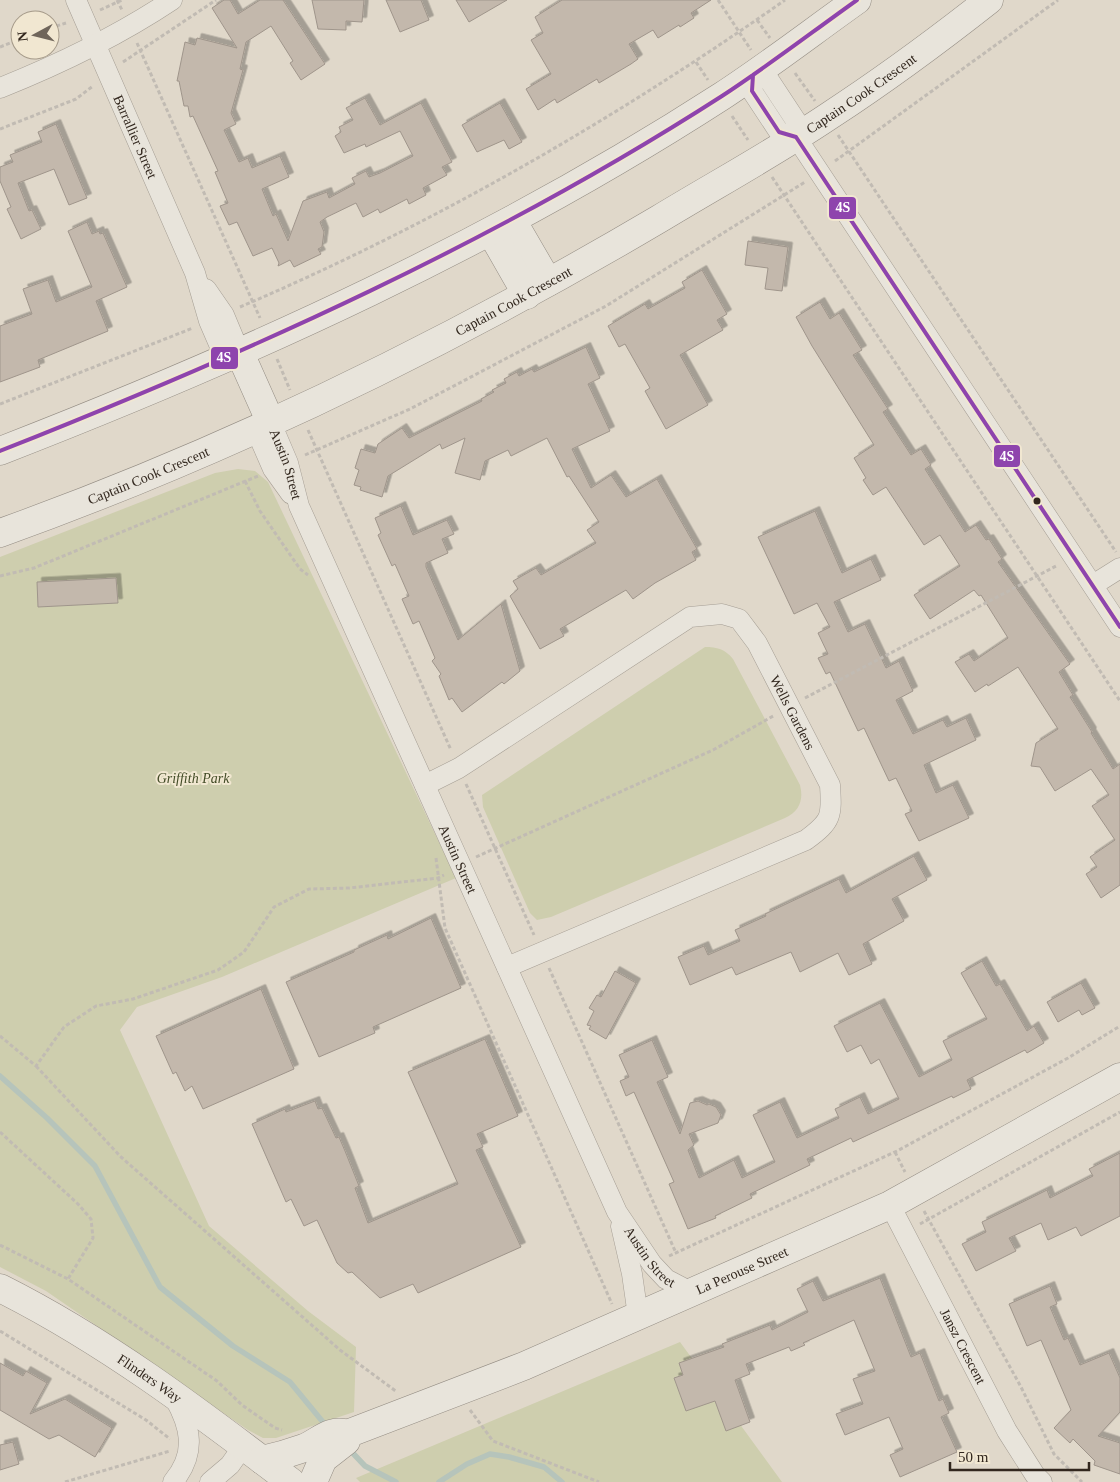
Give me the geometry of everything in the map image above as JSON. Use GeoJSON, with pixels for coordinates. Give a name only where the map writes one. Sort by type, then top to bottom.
{"type":"FeatureCollection","features":[{"type":"Feature","properties":{"kind":"main road"},"geometry":{"type":"LineString","coordinates":[[0,451],[150,392],[316,318],[501,226],[647,142],[720,97],[857,0]]}},
{"type":"Feature","properties":{"kind":"main road","name":"Captain Cook Crescent"},"geometry":{"type":"LineString","coordinates":[[0,534],[163,471],[263,426],[350,386],[537,288],[826,118],[935,42],[989,0]]}},
{"type":"Feature","properties":{"kind":"main road"},"geometry":{"type":"LineString","coordinates":[[501,226],[537,288]]}},
{"type":"Feature","properties":{"kind":"main road"},"geometry":{"type":"LineString","coordinates":[[232,355],[263,426]]}},
{"type":"Feature","properties":{"kind":"main road","name":"La Perouse Street"},"geometry":{"type":"LineString","coordinates":[[253,1453],[285,1455],[335,1439],[524,1366],[890,1205],[1120,1077]]}},
{"type":"Feature","properties":{"kind":"main road","name":"Flinders Way"},"geometry":{"type":"LineString","coordinates":[[0,1288],[112,1353],[172,1393],[291,1482]]}},
{"type":"Feature","properties":{"kind":"main road"},"geometry":{"type":"LineString","coordinates":[[313,1482],[323,1459],[335,1439]]}},
{"type":"Feature","properties":{"kind":"street","name":"Barrallier Street"},"geometry":{"type":"LineString","coordinates":[[76,0],[195,273],[224,314],[232,355]]}},
{"type":"Feature","properties":{"kind":"street"},"geometry":{"type":"LineString","coordinates":[[0,88],[60,64],[172,0]]}},
{"type":"Feature","properties":{"kind":"street"},"geometry":{"type":"LineString","coordinates":[[766,66],[752,91],[779,132],[796,137],[1120,626]]}},
{"type":"Feature","properties":{"kind":"street","name":"Austin Street"},"geometry":{"type":"LineString","coordinates":[[263,426],[288,463],[299,506],[617,1212],[652,1264],[666,1279],[690,1292]]}},
{"type":"Feature","properties":{"kind":"street"},"geometry":{"type":"LineString","coordinates":[[1093,585],[1120,568]]}},
{"type":"Feature","properties":{"kind":"street","name":"Wells Gardens"},"geometry":{"type":"LineString","coordinates":[[425,785],[459,768],[690,617],[704,614],[722,614],[739,619],[757,643],[830,785],[831,809],[826,826],[806,840],[507,967]]}},
{"type":"Feature","properties":{"kind":"street","name":"Jansz Crescent"},"geometry":{"type":"LineString","coordinates":[[890,1205],[1007,1431],[1035,1475],[1042,1482]]}},
{"type":"Feature","properties":{"kind":"street","name":"Austin Street"},"geometry":{"type":"LineString","coordinates":[[617,1212],[632,1274],[638,1316]]}},
{"type":"Feature","properties":{"kind":"street"},"geometry":{"type":"LineString","coordinates":[[172,1393],[186,1420],[186,1450],[182,1470],[173,1482]]}},
{"type":"Feature","properties":{"kind":"street"},"geometry":{"type":"LineString","coordinates":[[210,1482],[230,1466],[253,1453]]}},
{"type":"Feature","properties":{"kind":"path"},"geometry":{"type":"LineString","coordinates":[[118,0],[253,302],[428,219],[550,152],[696,62],[785,0]]}},
{"type":"Feature","properties":{"kind":"path"},"geometry":{"type":"LineString","coordinates":[[718,0],[739,32],[766,66],[826,118],[850,151],[1120,557]]}},
{"type":"Feature","properties":{"kind":"path"},"geometry":{"type":"LineString","coordinates":[[1058,0],[785,196],[606,306],[410,409],[316,450],[676,1253],[895,1152],[1068,1058],[1120,1026]]}},
{"type":"Feature","properties":{"kind":"path"},"geometry":{"type":"LineString","coordinates":[[757,20],[766,66]]}},
{"type":"Feature","properties":{"kind":"path"},"geometry":{"type":"LineString","coordinates":[[696,62],[1120,701]]}},
{"type":"Feature","properties":{"kind":"path"},"geometry":{"type":"LineString","coordinates":[[0,404],[178,334]]}},
{"type":"Feature","properties":{"kind":"path"},"geometry":{"type":"LineString","coordinates":[[0,576],[34,568],[245,481],[260,511],[300,569],[311,577]]}},
{"type":"Feature","properties":{"kind":"path"},"geometry":{"type":"LineString","coordinates":[[36,1066],[64,1027],[96,1006],[133,999],[218,970],[244,952],[274,907],[309,889],[349,888],[438,878],[494,847],[713,750],[790,706],[1074,556]]}},
{"type":"Feature","properties":{"kind":"path"},"geometry":{"type":"LineString","coordinates":[[432,849],[436,858],[445,928],[612,1306]]}},
{"type":"Feature","properties":{"kind":"path"},"geometry":{"type":"LineString","coordinates":[[0,1036],[36,1066],[121,1157],[340,1350],[401,1397]]}},
{"type":"Feature","properties":{"kind":"path"},"geometry":{"type":"LineString","coordinates":[[0,1132],[78,1204],[91,1220],[92,1238],[68,1279]]}},
{"type":"Feature","properties":{"kind":"path"},"geometry":{"type":"LineString","coordinates":[[895,1152],[914,1192],[1021,1387],[1054,1454],[1082,1482]]}},
{"type":"Feature","properties":{"kind":"path"},"geometry":{"type":"LineString","coordinates":[[0,1245],[68,1279],[217,1381],[242,1406],[275,1428],[300,1436],[335,1439]]}},
{"type":"Feature","properties":{"kind":"path"},"geometry":{"type":"LineString","coordinates":[[0,1331],[146,1420],[186,1450]]}},
{"type":"Feature","properties":{"kind":"path"},"geometry":{"type":"LineString","coordinates":[[470,1409],[493,1441],[599,1482]]}},
{"type":"Feature","properties":{"kind":"path"},"geometry":{"type":"LineString","coordinates":[[65,1482],[186,1450]]}},
{"type":"Feature","properties":{"kind":"green space","name":"Griffith Park"},"geometry":{"type":"Polygon","coordinates":[[[238,469],[255,471],[268,482],[456,878],[222,977],[137,1007],[120,1030],[209,1226],[308,1311],[356,1347],[354,1412],[276,1438],[263,1438],[248,1430],[46,1291],[0,1267],[0,557],[215,473],[238,469]]]}},
{"type":"Feature","properties":{"kind":"green space"},"geometry":{"type":"Polygon","coordinates":[[[705,647],[720,649],[733,659],[800,785],[801,800],[797,809],[785,818],[551,917],[537,920],[530,913],[483,807],[482,795],[705,647]]]}},
{"type":"Feature","properties":{"kind":"green space"},"geometry":{"type":"Polygon","coordinates":[[[680,1342],[782,1482],[360,1482],[356,1478],[680,1342]]]}},
{"type":"Feature","properties":{"kind":"building"},"geometry":{"type":"Polygon","coordinates":[[[224,0],[230,0],[238,14],[260,0],[283,0],[325,64],[301,80],[290,63],[293,61],[271,26],[246,42],[240,69],[243,70],[231,113],[236,124],[224,130],[239,162],[248,158],[252,168],[280,156],[289,177],[262,189],[273,216],[276,214],[288,241],[303,201],[327,192],[329,198],[355,184],[352,178],[366,171],[369,177],[413,156],[400,131],[366,147],[365,144],[344,153],[335,136],[341,132],[339,127],[353,120],[346,108],[365,98],[380,125],[421,103],[452,162],[442,167],[447,175],[423,188],[426,195],[409,204],[407,199],[380,213],[378,209],[363,217],[356,203],[327,217],[320,222],[324,232],[322,247],[318,249],[321,254],[294,267],[290,260],[278,266],[279,263],[272,248],[253,256],[237,222],[229,225],[220,206],[228,203],[215,172],[218,171],[193,116],[190,117],[188,106],[184,106],[179,81],[177,81],[185,42],[195,45],[197,38],[237,48],[212,8],[224,0]]]}},
{"type":"Feature","properties":{"kind":"building"},"geometry":{"type":"Polygon","coordinates":[[[312,0],[364,0],[362,22],[346,21],[346,30],[318,29],[312,0]]]}},
{"type":"Feature","properties":{"kind":"building"},"geometry":{"type":"Polygon","coordinates":[[[386,0],[421,0],[429,20],[400,32],[386,0]]]}},
{"type":"Feature","properties":{"kind":"building"},"geometry":{"type":"Polygon","coordinates":[[[456,0],[507,0],[469,22],[456,0]]]}},
{"type":"Feature","properties":{"kind":"building"},"geometry":{"type":"Polygon","coordinates":[[[562,0],[711,0],[691,13],[694,18],[680,27],[679,25],[658,38],[653,30],[629,44],[638,59],[631,64],[599,83],[597,79],[557,103],[555,99],[538,110],[526,89],[551,74],[531,40],[543,33],[535,17],[562,0]]]}},
{"type":"Feature","properties":{"kind":"building"},"geometry":{"type":"Polygon","coordinates":[[[500,103],[522,142],[509,149],[504,140],[477,152],[462,125],[500,103]]]}},
{"type":"Feature","properties":{"kind":"building"},"geometry":{"type":"Polygon","coordinates":[[[56,124],[87,198],[69,205],[54,169],[18,183],[29,211],[32,210],[41,229],[21,239],[7,209],[11,207],[0,181],[0,167],[13,162],[10,155],[42,142],[38,132],[56,124]]]}},
{"type":"Feature","properties":{"kind":"building"},"geometry":{"type":"Polygon","coordinates":[[[87,222],[92,234],[99,231],[100,234],[103,233],[127,287],[96,301],[108,331],[38,360],[40,367],[0,382],[0,326],[32,314],[23,289],[48,280],[56,302],[92,287],[68,231],[87,222]]]}},
{"type":"Feature","properties":{"kind":"building"},"geometry":{"type":"Polygon","coordinates":[[[748,241],[788,247],[782,291],[765,289],[768,268],[745,265],[748,241]]]}},
{"type":"Feature","properties":{"kind":"building"},"geometry":{"type":"Polygon","coordinates":[[[702,270],[727,314],[717,320],[723,330],[680,355],[708,405],[666,429],[645,391],[650,388],[625,344],[619,347],[608,326],[645,304],[648,309],[685,288],[682,282],[702,270]]]}},
{"type":"Feature","properties":{"kind":"building"},"geometry":{"type":"Polygon","coordinates":[[[820,302],[830,319],[839,313],[862,350],[853,355],[888,409],[883,412],[911,455],[921,449],[931,465],[925,469],[965,532],[976,525],[986,540],[989,539],[1002,559],[998,562],[1070,664],[1059,672],[1073,695],[1070,697],[1113,769],[1120,764],[1120,885],[1101,898],[1086,874],[1097,867],[1090,857],[1115,840],[1092,806],[1109,795],[1091,769],[1055,791],[1040,767],[1031,766],[1036,743],[1058,729],[1018,667],[975,692],[955,662],[969,654],[974,661],[1008,638],[981,595],[979,596],[974,590],[930,619],[914,595],[960,566],[940,535],[924,545],[886,487],[873,495],[863,480],[866,478],[854,458],[874,445],[796,317],[820,302]]]}},
{"type":"Feature","properties":{"kind":"building"},"geometry":{"type":"Polygon","coordinates":[[[586,347],[600,378],[588,384],[610,431],[572,449],[591,488],[611,475],[626,497],[657,479],[697,549],[692,552],[696,560],[655,583],[633,599],[626,590],[560,629],[564,636],[540,649],[510,596],[518,589],[513,581],[536,568],[541,575],[596,543],[587,530],[599,522],[569,476],[567,477],[547,438],[511,456],[508,450],[485,461],[480,480],[455,473],[465,438],[442,449],[440,444],[388,476],[382,497],[360,490],[361,487],[354,485],[359,470],[355,468],[361,449],[375,453],[378,444],[402,428],[409,438],[482,401],[481,399],[494,392],[492,390],[506,383],[504,379],[517,372],[519,376],[532,369],[534,372],[586,347]]]}},
{"type":"Feature","properties":{"kind":"building"},"geometry":{"type":"Polygon","coordinates":[[[401,506],[413,535],[447,520],[454,534],[442,539],[448,553],[426,563],[426,567],[458,640],[501,604],[520,671],[462,712],[452,698],[449,700],[439,676],[441,674],[432,661],[435,658],[419,621],[413,624],[402,599],[409,596],[395,564],[392,566],[378,535],[381,533],[375,518],[401,506]]]}},
{"type":"Feature","properties":{"kind":"building"},"geometry":{"type":"Polygon","coordinates":[[[815,511],[842,573],[871,559],[881,580],[834,602],[848,632],[865,624],[886,668],[899,661],[913,691],[896,700],[913,734],[943,720],[947,727],[966,718],[976,740],[924,765],[936,793],[953,785],[969,818],[919,841],[905,814],[912,811],[896,778],[889,781],[864,728],[858,731],[830,672],[826,674],[818,658],[828,654],[818,633],[830,627],[817,603],[794,614],[758,537],[815,511]]]}},
{"type":"Feature","properties":{"kind":"building"},"geometry":{"type":"Polygon","coordinates":[[[116,578],[118,603],[38,607],[37,582],[116,578]]]}},
{"type":"Feature","properties":{"kind":"building"},"geometry":{"type":"Polygon","coordinates":[[[914,856],[927,880],[892,899],[904,921],[863,944],[872,964],[849,975],[838,953],[800,972],[791,952],[736,975],[732,967],[690,985],[678,957],[704,946],[708,955],[740,941],[735,930],[766,916],[765,914],[839,879],[846,893],[914,856]]]}},
{"type":"Feature","properties":{"kind":"building"},"geometry":{"type":"Polygon","coordinates":[[[431,918],[461,988],[373,1027],[375,1033],[319,1057],[286,982],[387,935],[388,939],[431,918]]]}},
{"type":"Feature","properties":{"kind":"building"},"geometry":{"type":"Polygon","coordinates":[[[982,961],[996,986],[1000,984],[1027,1031],[1034,1026],[1044,1043],[1027,1053],[1025,1050],[967,1080],[971,1089],[853,1142],[851,1138],[807,1159],[810,1165],[750,1194],[752,1198],[715,1216],[716,1218],[688,1229],[669,1184],[674,1182],[634,1092],[626,1096],[620,1081],[629,1077],[619,1055],[652,1040],[668,1077],[657,1082],[680,1134],[690,1103],[698,1101],[709,1104],[716,1107],[721,1115],[718,1123],[689,1134],[694,1145],[688,1150],[699,1178],[734,1160],[742,1178],[775,1162],[753,1115],[780,1102],[797,1138],[839,1118],[835,1109],[860,1097],[868,1114],[899,1099],[879,1059],[871,1064],[861,1045],[847,1052],[834,1026],[880,1003],[919,1077],[952,1060],[943,1041],[987,1019],[961,973],[982,961]]]}},
{"type":"Feature","properties":{"kind":"building"},"geometry":{"type":"Polygon","coordinates":[[[615,971],[636,983],[606,1039],[589,1029],[591,1026],[587,1025],[594,1011],[589,1008],[597,995],[601,997],[615,971]]]}},
{"type":"Feature","properties":{"kind":"building"},"geometry":{"type":"Polygon","coordinates":[[[1081,983],[1095,1008],[1082,1015],[1079,1010],[1058,1022],[1047,1002],[1081,983]]]}},
{"type":"Feature","properties":{"kind":"building"},"geometry":{"type":"Polygon","coordinates":[[[261,989],[294,1069],[203,1109],[192,1086],[185,1091],[176,1072],[173,1074],[156,1036],[261,989]]]}},
{"type":"Feature","properties":{"kind":"building"},"geometry":{"type":"Polygon","coordinates":[[[485,1039],[518,1116],[477,1134],[483,1147],[476,1150],[521,1247],[418,1293],[413,1284],[380,1298],[352,1272],[348,1273],[337,1263],[317,1220],[304,1226],[291,1199],[286,1202],[252,1124],[285,1109],[286,1112],[315,1101],[318,1109],[322,1108],[336,1138],[339,1137],[359,1186],[355,1188],[368,1223],[458,1184],[408,1072],[485,1039]]]}},
{"type":"Feature","properties":{"kind":"building"},"geometry":{"type":"Polygon","coordinates":[[[1120,1153],[1120,1216],[1081,1236],[1076,1227],[1048,1240],[1041,1223],[1009,1238],[1016,1251],[976,1271],[962,1244],[986,1232],[982,1222],[1047,1190],[1050,1198],[1093,1176],[1089,1169],[1120,1153]]]}},
{"type":"Feature","properties":{"kind":"building"},"geometry":{"type":"Polygon","coordinates":[[[880,1278],[911,1357],[920,1353],[939,1401],[943,1399],[949,1413],[941,1417],[957,1452],[900,1477],[890,1455],[903,1449],[889,1417],[845,1435],[836,1414],[863,1404],[853,1379],[875,1371],[854,1320],[803,1343],[805,1345],[791,1351],[789,1347],[746,1364],[750,1374],[735,1380],[750,1422],[726,1431],[715,1401],[686,1411],[674,1378],[683,1375],[679,1363],[724,1347],[722,1344],[770,1325],[772,1330],[808,1312],[797,1289],[813,1281],[823,1301],[880,1278]]]}},
{"type":"Feature","properties":{"kind":"building"},"geometry":{"type":"Polygon","coordinates":[[[1050,1286],[1057,1304],[1050,1307],[1064,1340],[1068,1338],[1080,1365],[1109,1353],[1120,1378],[1120,1412],[1098,1436],[1120,1443],[1120,1474],[1094,1465],[1095,1461],[1073,1439],[1070,1443],[1054,1428],[1071,1410],[1041,1340],[1027,1346],[1009,1304],[1050,1286]]]}},
{"type":"Feature","properties":{"kind":"building"},"geometry":{"type":"Polygon","coordinates":[[[0,1363],[23,1376],[26,1371],[47,1383],[30,1414],[65,1399],[112,1428],[95,1457],[59,1435],[49,1439],[0,1410],[0,1363]]]}},
{"type":"Feature","properties":{"kind":"building"},"geometry":{"type":"Polygon","coordinates":[[[13,1442],[19,1464],[0,1470],[0,1445],[13,1442]]]}},
{"type":"Feature","properties":{"kind":"waterway"},"geometry":{"type":"LineString","coordinates":[[0,1076],[47,1118],[95,1166],[160,1287],[233,1346],[290,1382],[327,1427]]}},
{"type":"Feature","properties":{"kind":"waterway"},"geometry":{"type":"LineString","coordinates":[[348,1448],[365,1466],[396,1482]]}},
{"type":"Feature","properties":{"kind":"waterway"},"geometry":{"type":"LineString","coordinates":[[439,1482],[467,1464],[490,1454],[509,1457],[544,1467],[562,1482]]}},
{"type":"Feature","properties":{"kind":"transit line","name":"4S"},"geometry":{"type":"LineString","coordinates":[[0,451],[278,334],[460,246],[549,199],[636,149],[722,96],[857,0]]}},
{"type":"Feature","properties":{"kind":"transit line","name":"4S"},"geometry":{"type":"LineString","coordinates":[[753,75],[752,91],[779,132],[796,137],[1120,627]]}}]}
